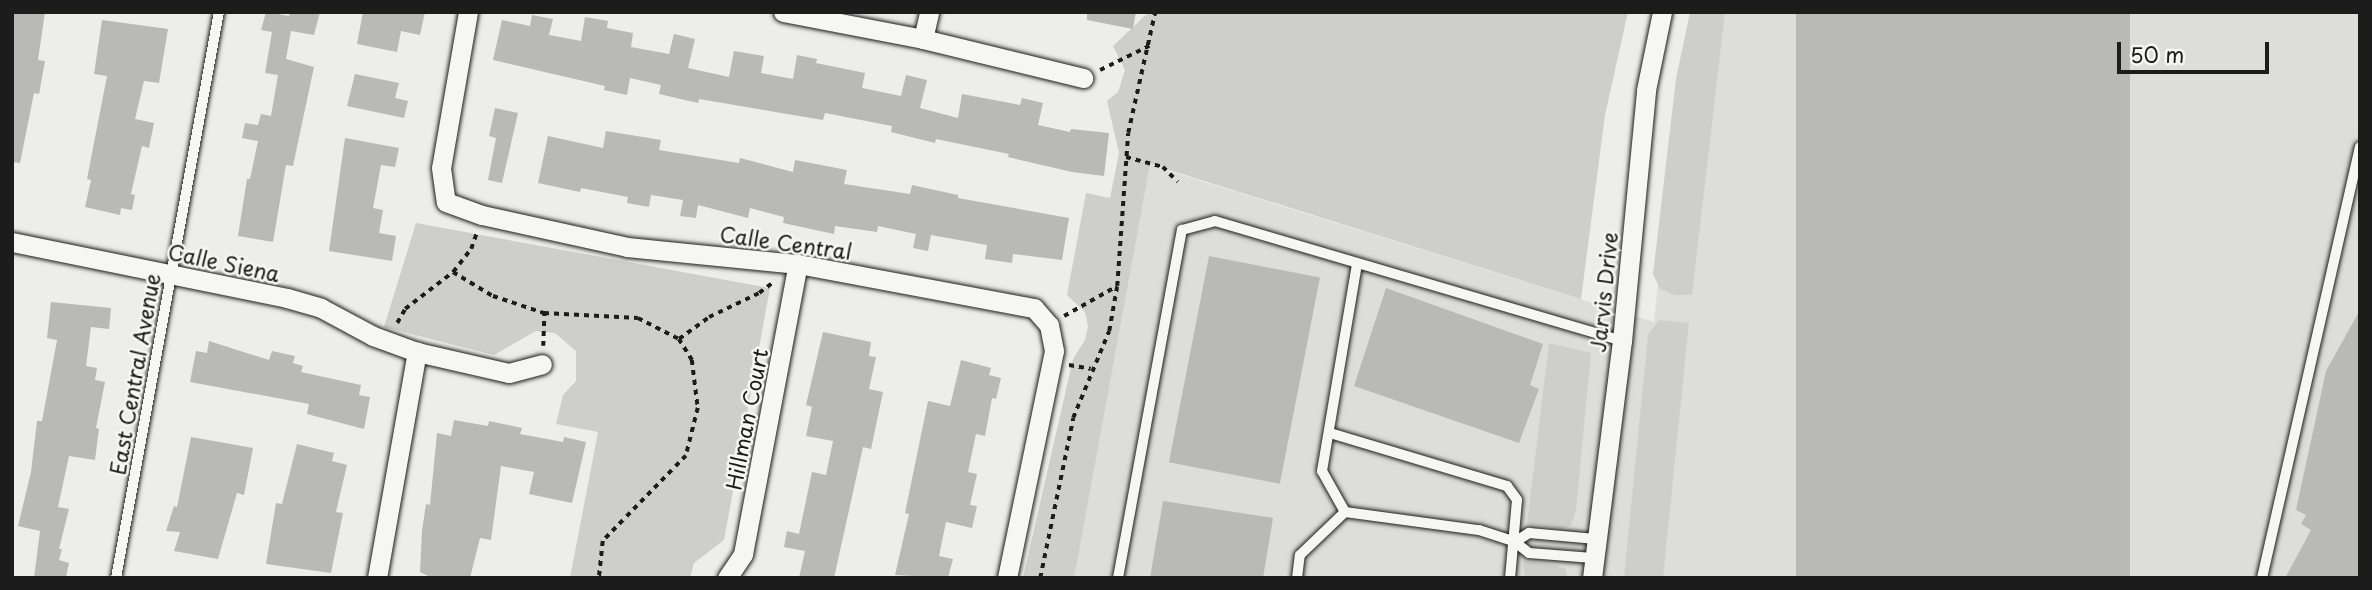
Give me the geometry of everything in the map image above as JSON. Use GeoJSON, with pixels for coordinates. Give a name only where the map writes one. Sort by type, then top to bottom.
{"type":"FeatureCollection","features":[{"type":"Feature","properties":{"kind":"street","name":"Calle Central"},"geometry":{"type":"LineString","coordinates":[[468,12],[441,168],[446,202],[482,215],[627,247],[799,264],[1034,309],[1049,325]]}},
{"type":"Feature","properties":{"kind":"street"},"geometry":{"type":"LineString","coordinates":[[783,12],[923,38],[1083,78]]}},
{"type":"Feature","properties":{"kind":"street"},"geometry":{"type":"LineString","coordinates":[[923,38],[929,12]]}},
{"type":"Feature","properties":{"kind":"street","name":"Jarvis Drive"},"geometry":{"type":"LineString","coordinates":[[1594,558],[1622,341],[1646,90],[1662,12]]}},
{"type":"Feature","properties":{"kind":"street","name":"Calle Siena"},"geometry":{"type":"LineString","coordinates":[[12,242],[287,298],[321,308],[386,341],[417,352],[509,373],[542,364]]}},
{"type":"Feature","properties":{"kind":"street","name":"Hillman Court"},"geometry":{"type":"LineString","coordinates":[[727,578],[743,554],[799,264]]}},
{"type":"Feature","properties":{"kind":"street"},"geometry":{"type":"LineString","coordinates":[[1007,578],[1054,351],[1049,325]]}},
{"type":"Feature","properties":{"kind":"street"},"geometry":{"type":"LineString","coordinates":[[377,578],[417,352]]}},
{"type":"Feature","properties":{"kind":"lane","name":"East Central Avenue"},"geometry":{"type":"LineString","coordinates":[[116,578],[219,12]]}},
{"type":"Feature","properties":{"kind":"lane"},"geometry":{"type":"LineString","coordinates":[[2262,578],[2360,147]]}},
{"type":"Feature","properties":{"kind":"lane"},"geometry":{"type":"LineString","coordinates":[[1118,578],[1182,230],[1215,221],[1622,341]]}},
{"type":"Feature","properties":{"kind":"lane"},"geometry":{"type":"LineString","coordinates":[[1345,512],[1322,471],[1357,264]]}},
{"type":"Feature","properties":{"kind":"lane"},"geometry":{"type":"LineString","coordinates":[[1330,433],[1507,486],[1517,500],[1510,578]]}},
{"type":"Feature","properties":{"kind":"lane"},"geometry":{"type":"LineString","coordinates":[[1345,512],[1479,530],[1515,542],[1529,553],[1594,558]]}},
{"type":"Feature","properties":{"kind":"lane"},"geometry":{"type":"LineString","coordinates":[[1297,578],[1300,555],[1345,512]]}},
{"type":"Feature","properties":{"kind":"lane"},"geometry":{"type":"LineString","coordinates":[[1515,542],[1529,533],[1594,558]]}},
{"type":"Feature","properties":{"kind":"path"},"geometry":{"type":"LineString","coordinates":[[1040,578],[1073,418],[1109,331],[1117,286],[1128,133],[1155,12]]}},
{"type":"Feature","properties":{"kind":"path"},"geometry":{"type":"LineString","coordinates":[[1083,78],[1149,46]]}},
{"type":"Feature","properties":{"kind":"path"},"geometry":{"type":"LineString","coordinates":[[1126,157],[1163,167],[1178,182]]}},
{"type":"Feature","properties":{"kind":"path"},"geometry":{"type":"LineString","coordinates":[[386,341],[405,309],[453,272],[471,249],[482,215]]}},
{"type":"Feature","properties":{"kind":"path"},"geometry":{"type":"LineString","coordinates":[[679,339],[709,317],[759,293],[799,264]]}},
{"type":"Feature","properties":{"kind":"path"},"geometry":{"type":"LineString","coordinates":[[453,272],[493,296],[544,313],[638,318],[679,339],[692,360],[698,408],[686,456],[603,541],[599,578]]}},
{"type":"Feature","properties":{"kind":"path"},"geometry":{"type":"LineString","coordinates":[[1049,325],[1117,286]]}},
{"type":"Feature","properties":{"kind":"path"},"geometry":{"type":"LineString","coordinates":[[542,364],[544,313]]}},
{"type":"Feature","properties":{"kind":"shaded area"},"geometry":{"type":"Polygon","coordinates":[[[1149,12],[1628,12],[1605,115],[1581,299],[1150,164],[1074,578],[1023,578],[1073,359],[1085,340],[1088,326],[1085,312],[1067,295],[1086,193],[1110,198],[1119,153],[1107,101],[1118,92],[1125,70],[1113,46],[1149,12]]]}},
{"type":"Feature","properties":{"kind":"shaded area"},"geometry":{"type":"Polygon","coordinates":[[[1690,12],[1725,12],[1692,295],[1674,295],[1660,289],[1653,274],[1676,79],[1690,12]]]}},
{"type":"Feature","properties":{"kind":"shaded area"},"geometry":{"type":"Polygon","coordinates":[[[1691,12],[2360,12],[2360,578],[1066,578],[1137,161],[1654,322],[1682,57],[1691,12]]]}},
{"type":"Feature","properties":{"kind":"shaded area"},"geometry":{"type":"Polygon","coordinates":[[[416,223],[770,288],[724,540],[694,563],[690,578],[570,578],[598,432],[556,424],[563,395],[576,381],[576,351],[555,333],[536,331],[494,355],[384,327],[416,223]]]}},
{"type":"Feature","properties":{"kind":"shaded area"},"geometry":{"type":"Polygon","coordinates":[[[1659,320],[1689,323],[1663,578],[1624,578],[1648,335],[1659,320]]]}},
{"type":"Feature","properties":{"kind":"shaded area"},"geometry":{"type":"Polygon","coordinates":[[[1549,343],[1591,353],[1576,511],[1571,525],[1564,529],[1527,524],[1549,343]]]}},
{"type":"Feature","properties":{"kind":"shaded area"},"geometry":{"type":"Polygon","coordinates":[[[1523,561],[1556,565],[1565,569],[1568,578],[1525,578],[1523,561]]]}},
{"type":"Feature","properties":{"kind":"building"},"geometry":{"type":"Polygon","coordinates":[[[12,12],[45,12],[38,60],[45,61],[39,94],[34,93],[20,163],[12,162],[12,12]]]}},
{"type":"Feature","properties":{"kind":"building"},"geometry":{"type":"Polygon","coordinates":[[[266,12],[289,16],[290,12],[320,12],[314,35],[291,31],[286,59],[314,67],[293,166],[286,165],[273,242],[238,236],[247,179],[250,179],[258,141],[242,138],[245,123],[258,125],[261,114],[271,116],[278,75],[265,73],[272,32],[261,30],[266,12]]]}},
{"type":"Feature","properties":{"kind":"building"},"geometry":{"type":"Polygon","coordinates":[[[363,12],[425,12],[420,35],[401,31],[397,52],[357,44],[363,12]]]}},
{"type":"Feature","properties":{"kind":"building"},"geometry":{"type":"Polygon","coordinates":[[[1087,12],[1136,12],[1133,29],[1087,20],[1087,12]]]}},
{"type":"Feature","properties":{"kind":"building"},"geometry":{"type":"Polygon","coordinates":[[[1796,12],[2130,12],[2130,578],[1796,578],[1796,12]]]}},
{"type":"Feature","properties":{"kind":"building"},"geometry":{"type":"Polygon","coordinates":[[[532,15],[553,19],[549,35],[581,41],[585,17],[608,21],[607,28],[633,33],[631,47],[669,54],[674,34],[695,39],[688,68],[729,77],[734,51],[764,56],[761,73],[793,79],[797,55],[817,59],[816,63],[865,73],[862,88],[901,96],[906,75],[927,80],[920,108],[958,118],[962,94],[1020,105],[1022,98],[1043,103],[1038,125],[1070,132],[1071,129],[1109,133],[1104,176],[1072,172],[1008,157],[1009,154],[936,139],[935,143],[891,132],[892,126],[825,113],[823,120],[699,99],[698,103],[659,94],[661,85],[630,78],[627,95],[604,90],[605,86],[493,60],[502,20],[530,26],[532,15]]]}},
{"type":"Feature","properties":{"kind":"building"},"geometry":{"type":"Polygon","coordinates":[[[102,20],[168,29],[159,83],[144,81],[135,119],[154,123],[149,148],[142,146],[131,194],[135,195],[132,210],[121,208],[120,215],[85,207],[91,180],[87,179],[107,76],[94,74],[102,20]]]}},
{"type":"Feature","properties":{"kind":"building"},"geometry":{"type":"Polygon","coordinates":[[[355,74],[399,83],[395,98],[408,101],[404,118],[347,106],[355,74]]]}},
{"type":"Feature","properties":{"kind":"building"},"geometry":{"type":"Polygon","coordinates":[[[495,108],[518,113],[502,183],[488,180],[496,138],[489,136],[495,108]]]}},
{"type":"Feature","properties":{"kind":"building"},"geometry":{"type":"Polygon","coordinates":[[[606,131],[661,140],[659,150],[739,163],[740,158],[793,172],[795,160],[847,170],[844,184],[910,194],[912,185],[958,195],[958,198],[1069,218],[1062,260],[1013,254],[1012,263],[985,259],[987,245],[931,235],[928,251],[913,248],[916,234],[878,226],[877,232],[835,226],[834,234],[783,223],[784,217],[750,208],[748,218],[698,205],[696,218],[680,216],[683,200],[651,195],[649,207],[627,203],[628,197],[581,188],[580,192],[538,183],[548,136],[603,148],[606,131]]]}},
{"type":"Feature","properties":{"kind":"building"},"geometry":{"type":"Polygon","coordinates":[[[345,138],[399,148],[395,167],[381,165],[373,208],[383,210],[379,233],[396,236],[392,261],[329,251],[345,138]]]}},
{"type":"Feature","properties":{"kind":"building"},"geometry":{"type":"Polygon","coordinates":[[[1209,256],[1320,278],[1280,484],[1169,462],[1209,256]]]}},
{"type":"Feature","properties":{"kind":"building"},"geometry":{"type":"Polygon","coordinates":[[[1386,288],[1543,344],[1530,385],[1539,389],[1519,443],[1354,386],[1386,288]]]}},
{"type":"Feature","properties":{"kind":"building"},"geometry":{"type":"Polygon","coordinates":[[[51,302],[111,308],[109,329],[91,327],[86,366],[97,368],[95,380],[105,382],[96,428],[99,429],[95,460],[69,456],[58,507],[69,509],[59,549],[62,549],[59,560],[69,563],[66,577],[34,578],[40,531],[18,526],[31,472],[37,421],[42,421],[57,340],[47,338],[51,302]]]}},
{"type":"Feature","properties":{"kind":"building"},"geometry":{"type":"Polygon","coordinates":[[[2360,310],[2360,578],[2285,578],[2311,530],[2301,524],[2306,515],[2296,510],[2326,371],[2360,310]]]}},
{"type":"Feature","properties":{"kind":"building"},"geometry":{"type":"Polygon","coordinates":[[[823,332],[871,342],[869,356],[876,357],[869,389],[883,392],[871,449],[863,447],[834,578],[799,578],[805,551],[784,547],[787,531],[799,534],[812,472],[826,475],[833,441],[806,436],[812,407],[806,405],[823,332]]]}},
{"type":"Feature","properties":{"kind":"building"},"geometry":{"type":"Polygon","coordinates":[[[209,341],[269,360],[272,351],[295,356],[293,363],[303,366],[301,372],[361,385],[359,395],[370,397],[364,429],[307,414],[309,404],[190,382],[196,351],[207,353],[209,341]]]}},
{"type":"Feature","properties":{"kind":"building"},"geometry":{"type":"Polygon","coordinates":[[[961,360],[991,368],[989,375],[1001,378],[996,399],[992,398],[985,436],[976,434],[968,472],[977,474],[970,505],[977,506],[972,528],[946,522],[939,556],[953,559],[948,578],[895,575],[909,514],[905,513],[928,401],[950,406],[961,360]]]}},
{"type":"Feature","properties":{"kind":"building"},"geometry":{"type":"Polygon","coordinates":[[[454,420],[488,426],[489,421],[522,428],[520,434],[563,442],[564,437],[586,442],[572,503],[529,494],[534,472],[501,466],[491,540],[480,538],[470,578],[432,578],[420,572],[422,531],[426,504],[430,505],[437,433],[451,436],[454,420]]]}},
{"type":"Feature","properties":{"kind":"building"},"geometry":{"type":"Polygon","coordinates":[[[191,437],[253,448],[244,495],[237,493],[218,559],[174,551],[180,532],[166,531],[174,506],[177,507],[191,437]]]}},
{"type":"Feature","properties":{"kind":"building"},"geometry":{"type":"Polygon","coordinates":[[[297,444],[334,453],[332,461],[347,465],[336,512],[343,513],[331,573],[266,564],[276,503],[282,504],[297,444]]]}},
{"type":"Feature","properties":{"kind":"building"},"geometry":{"type":"Polygon","coordinates":[[[1163,501],[1273,518],[1263,578],[1150,578],[1163,501]]]}}]}
